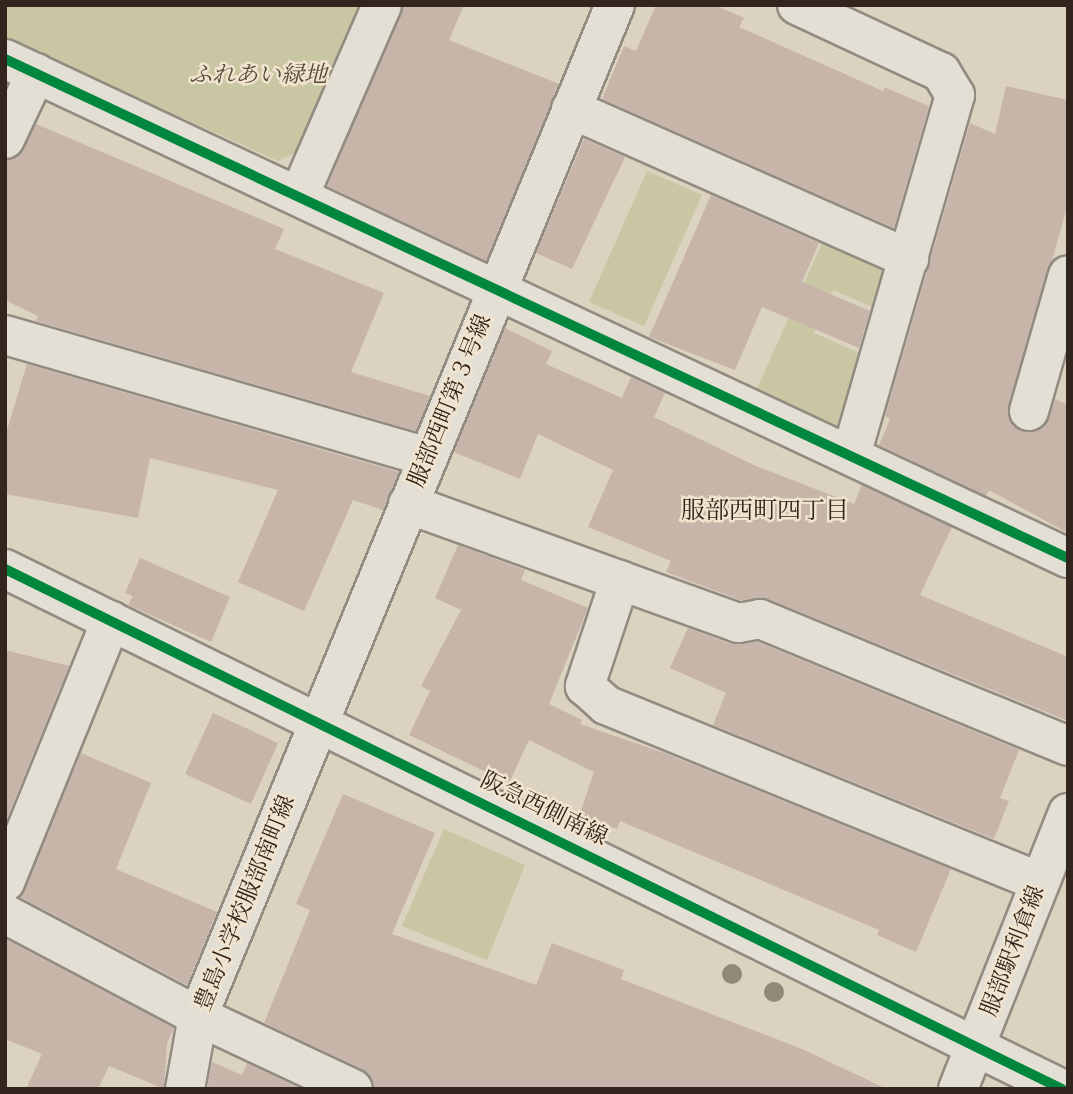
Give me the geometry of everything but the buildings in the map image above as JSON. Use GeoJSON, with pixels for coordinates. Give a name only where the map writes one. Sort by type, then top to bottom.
{"type":"FeatureCollection","features":[{"type":"Feature","properties":{"kind":"street"},"geometry":{"type":"LineString","coordinates":[[299,196],[382,5]]}},
{"type":"Feature","properties":{"kind":"street","name":"服部西町第３号線"},"geometry":{"type":"LineString","coordinates":[[320,722],[495,288],[615,5]]}},
{"type":"Feature","properties":{"kind":"street"},"geometry":{"type":"LineString","coordinates":[[797,5],[941,72],[955,95],[851,455]]}},
{"type":"Feature","properties":{"kind":"street"},"geometry":{"type":"LineString","coordinates":[[5,139],[21,66],[1068,558]]}},
{"type":"Feature","properties":{"kind":"street"},"geometry":{"type":"LineString","coordinates":[[571,109],[909,259]]}},
{"type":"Feature","properties":{"kind":"street"},"geometry":{"type":"LineString","coordinates":[[1029,411],[1068,275]]}},
{"type":"Feature","properties":{"kind":"street"},"geometry":{"type":"LineString","coordinates":[[5,335],[427,457]]}},
{"type":"Feature","properties":{"kind":"street"},"geometry":{"type":"LineString","coordinates":[[408,504],[738,623],[760,619],[1068,746]]}},
{"type":"Feature","properties":{"kind":"street","name":"阪急西側南線"},"geometry":{"type":"LineString","coordinates":[[5,569],[1062,1089]]}},
{"type":"Feature","properties":{"kind":"street"},"geometry":{"type":"LineString","coordinates":[[620,580],[585,686],[606,705],[1040,882]]}},
{"type":"Feature","properties":{"kind":"street"},"geometry":{"type":"LineString","coordinates":[[5,882],[111,621]]}},
{"type":"Feature","properties":{"kind":"street","name":"豊島小学校服部南町線"},"geometry":{"type":"LineString","coordinates":[[184,1089],[198,1016],[320,722]]}},
{"type":"Feature","properties":{"kind":"street","name":"服部駅利倉線"},"geometry":{"type":"LineString","coordinates":[[958,1089],[1068,813]]}},
{"type":"Feature","properties":{"kind":"street"},"geometry":{"type":"LineString","coordinates":[[5,914],[198,1016],[353,1089]]}},
{"type":"Feature","properties":{"kind":"green space","name":"ふれあい緑地"},"geometry":{"type":"Polygon","coordinates":[[[5,5],[364,5],[303,149],[278,161],[5,38],[5,5]]]}},
{"type":"Feature","properties":{"kind":"green space"},"geometry":{"type":"Polygon","coordinates":[[[647,171],[702,195],[644,326],[589,302],[647,171]]]}},
{"type":"Feature","properties":{"kind":"green space"},"geometry":{"type":"Polygon","coordinates":[[[823,241],[887,270],[877,309],[833,290],[814,333],[862,354],[839,431],[756,391],[823,241]]]}},
{"type":"Feature","properties":{"kind":"green space"},"geometry":{"type":"Polygon","coordinates":[[[444,829],[525,865],[487,960],[402,926],[444,829]]]}},
{"type":"Feature","properties":{"kind":"cycle path"},"geometry":{"type":"LineString","coordinates":[[5,59],[1068,558]]}},
{"type":"Feature","properties":{"kind":"cycle path"},"geometry":{"type":"LineString","coordinates":[[5,569],[1062,1089]]}},
{"type":"Feature","properties":{"kind":"district","name":"服部西町四丁目"},"geometry":{"type":"Point","coordinates":[765,511]}}]}
